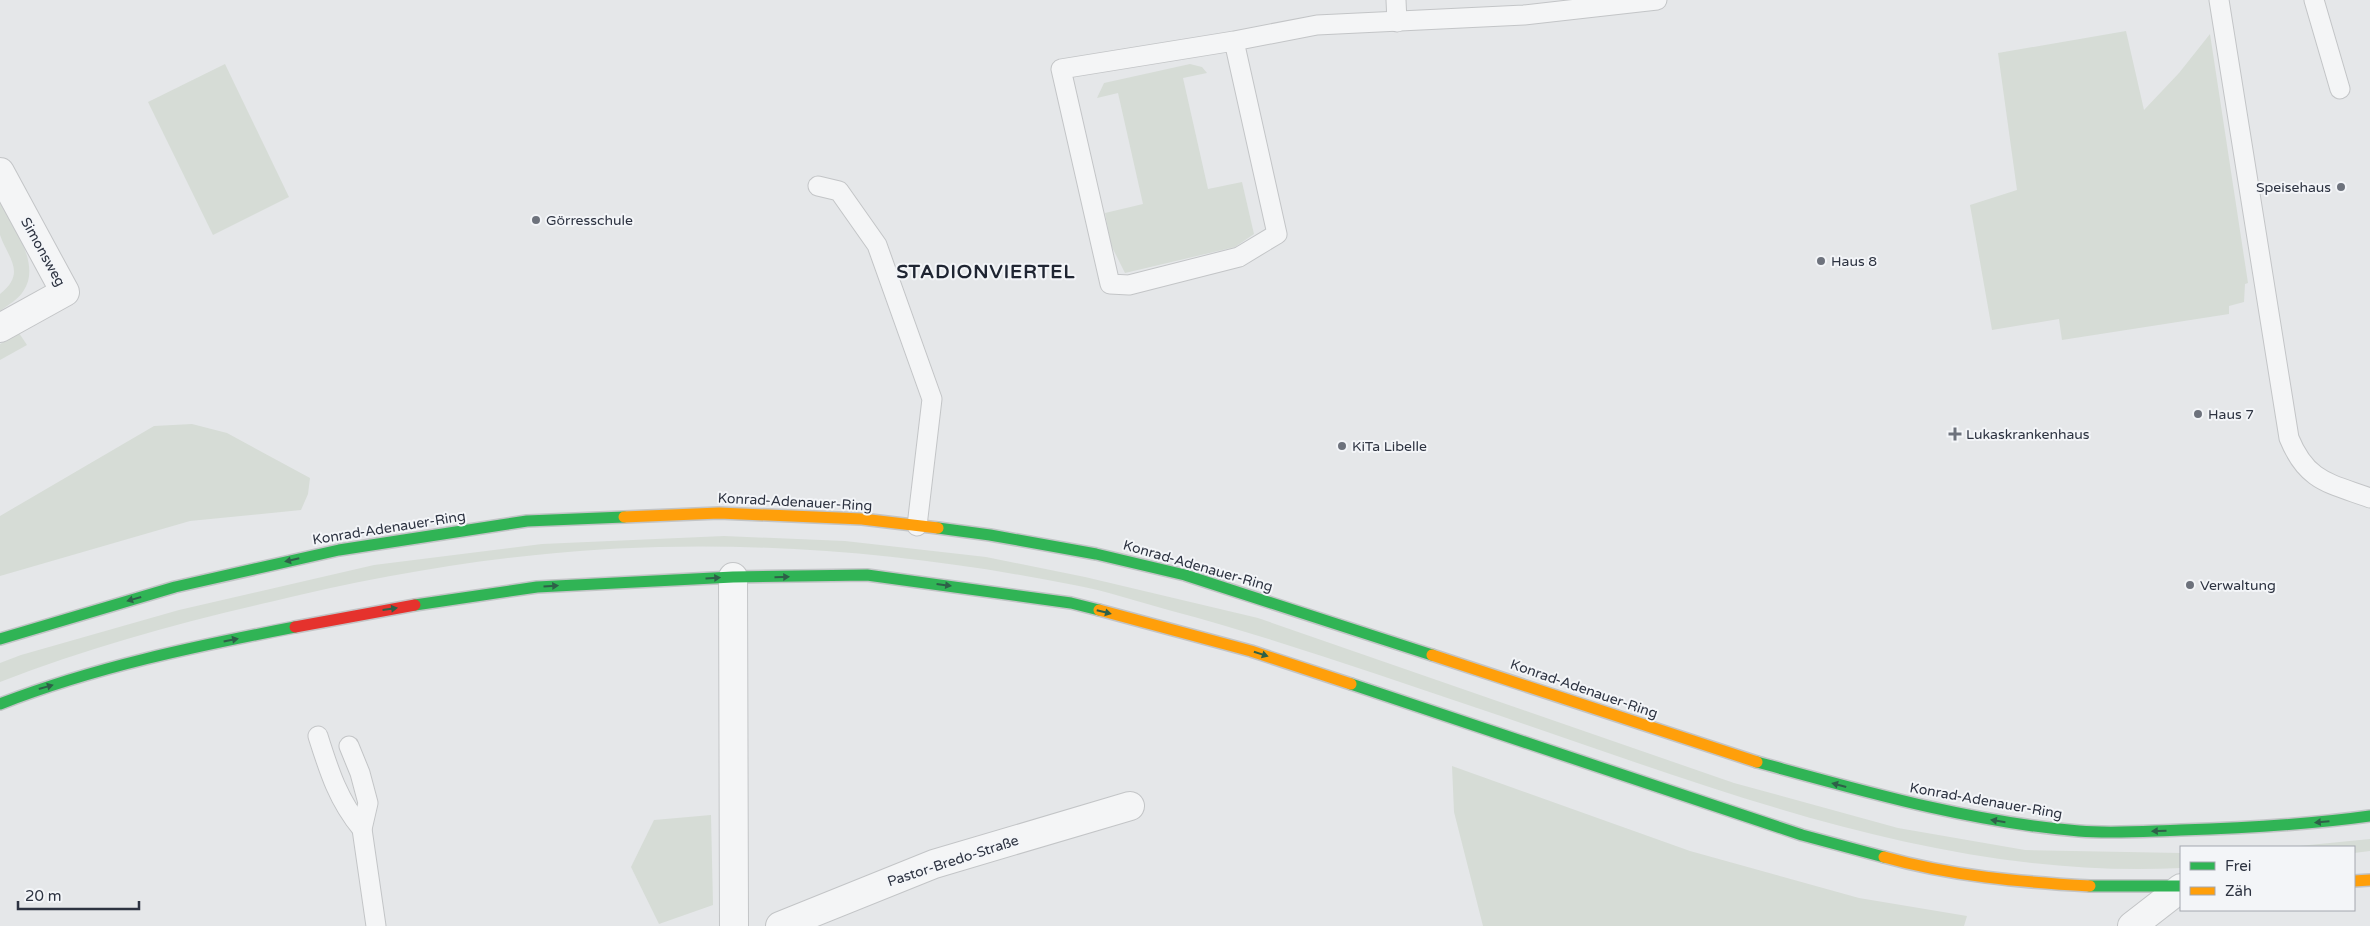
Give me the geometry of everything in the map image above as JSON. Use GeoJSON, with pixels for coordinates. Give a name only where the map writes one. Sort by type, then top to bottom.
{"type":"FeatureCollection","features":[{"type":"Feature","properties":{"kind":"main road","name":"Konrad-Adenauer-Ring"},"geometry":{"type":"LineString","coordinates":[[0,639],[175,587],[339,550],[527,521],[719,513],[862,519],[1096,554],[1185,575],[1436,655],[1740,758],[1908,803],[1969,816],[2070,830],[2123,832],[2326,822],[2370,816]]}},
{"type":"Feature","properties":{"kind":"main road"},"geometry":{"type":"LineString","coordinates":[[0,704],[38,689],[183,649],[379,610],[537,587],[733,577],[867,576],[1070,603],[1251,651],[1494,730],[1802,835],[1890,860],[1956,873],[2021,882],[2101,887],[2180,887]]}},
{"type":"Feature","properties":{"kind":"main road"},"geometry":{"type":"LineString","coordinates":[[2355,881],[2370,880]]}},
{"type":"Feature","properties":{"kind":"street","name":"Simonsweg"},"geometry":{"type":"LineString","coordinates":[[0,172],[65,292],[0,328]]}},
{"type":"Feature","properties":{"kind":"street"},"geometry":{"type":"LineString","coordinates":[[733,577],[734,926]]}},
{"type":"Feature","properties":{"kind":"street","name":"Pastor-Bredo-Straße"},"geometry":{"type":"LineString","coordinates":[[780,926],[934,864],[1130,806]]}},
{"type":"Feature","properties":{"kind":"street"},"geometry":{"type":"LineString","coordinates":[[2132,926],[2180,888]]}},
{"type":"Feature","properties":{"kind":"lane"},"geometry":{"type":"LineString","coordinates":[[1396,0],[1397,22]]}},
{"type":"Feature","properties":{"kind":"lane"},"geometry":{"type":"LineString","coordinates":[[1234,42],[1277,234],[1239,257],[1129,285],[1110,284],[1061,69],[1234,42],[1316,26],[1524,15],[1658,0]]}},
{"type":"Feature","properties":{"kind":"lane"},"geometry":{"type":"LineString","coordinates":[[2219,0],[2289,438],[2297,457],[2309,472],[2322,480],[2370,498]]}},
{"type":"Feature","properties":{"kind":"lane"},"geometry":{"type":"LineString","coordinates":[[2314,0],[2340,89]]}},
{"type":"Feature","properties":{"kind":"lane"},"geometry":{"type":"LineString","coordinates":[[818,186],[838,191],[877,246],[932,398],[917,526]]}},
{"type":"Feature","properties":{"kind":"lane"},"geometry":{"type":"LineString","coordinates":[[318,736],[329,770],[345,808],[362,829]]}},
{"type":"Feature","properties":{"kind":"lane"},"geometry":{"type":"LineString","coordinates":[[349,746],[360,773],[368,803],[362,829],[376,926]]}},
{"type":"Feature","properties":{"kind":"shaded area"},"geometry":{"type":"Polygon","coordinates":[[[2126,31],[2144,110],[2179,73],[2210,34],[2248,283],[2245,284],[2244,302],[2229,306],[2229,314],[2062,340],[2059,319],[1992,330],[1970,205],[2017,190],[1998,53],[2126,31]]]}},
{"type":"Feature","properties":{"kind":"shaded area"},"geometry":{"type":"Polygon","coordinates":[[[225,64],[289,197],[213,235],[148,102],[225,64]]]}},
{"type":"Feature","properties":{"kind":"shaded area"},"geometry":{"type":"Polygon","coordinates":[[[1190,64],[1202,67],[1207,73],[1183,78],[1208,189],[1242,182],[1254,234],[1235,247],[1125,273],[1111,245],[1105,213],[1143,204],[1118,93],[1097,98],[1104,83],[1190,64]]]}},
{"type":"Feature","properties":{"kind":"shaded area"},"geometry":{"type":"Polygon","coordinates":[[[0,203],[23,245],[29,269],[28,280],[22,293],[0,311],[0,294],[13,279],[14,272],[11,258],[0,235],[0,203]]]}},
{"type":"Feature","properties":{"kind":"shaded area"},"geometry":{"type":"Polygon","coordinates":[[[19,333],[27,345],[0,360],[0,344],[19,333]]]}},
{"type":"Feature","properties":{"kind":"shaded area"},"geometry":{"type":"Polygon","coordinates":[[[192,424],[227,433],[310,478],[308,494],[301,510],[190,521],[0,576],[0,516],[154,426],[192,424]]]}},
{"type":"Feature","properties":{"kind":"shaded area"},"geometry":{"type":"Polygon","coordinates":[[[724,536],[845,541],[986,557],[1085,577],[1258,618],[1734,783],[1898,828],[2025,850],[2180,853],[2180,868],[2091,868],[2001,859],[1913,843],[1826,822],[1739,797],[1328,658],[1250,633],[1111,593],[1008,573],[873,555],[738,547],[670,547],[603,549],[469,563],[336,587],[236,610],[99,647],[0,682],[0,663],[21,655],[179,610],[374,565],[542,544],[724,536]]]}},
{"type":"Feature","properties":{"kind":"shaded area"},"geometry":{"type":"Polygon","coordinates":[[[1452,766],[1690,851],[1859,898],[1967,916],[1964,926],[1483,926],[1454,812],[1452,766]]]}},
{"type":"Feature","properties":{"kind":"shaded area"},"geometry":{"type":"Polygon","coordinates":[[[711,815],[713,905],[659,924],[631,867],[654,820],[711,815]]]}},
{"type":"Feature","properties":{"kind":"shaded area"},"geometry":{"type":"Polygon","coordinates":[[[2370,839],[2370,851],[2355,853],[2355,846],[2299,846],[2370,839]]]}},
{"type":"Feature","properties":{"kind":"traffic: fast"},"geometry":{"type":"LineString","coordinates":[[0,639],[175,587],[339,550],[527,521],[624,517]]}},
{"type":"Feature","properties":{"kind":"traffic: fast"},"geometry":{"type":"LineString","coordinates":[[938,528],[990,535],[1096,554],[1185,575],[1432,655]]}},
{"type":"Feature","properties":{"kind":"traffic: fast"},"geometry":{"type":"LineString","coordinates":[[415,605],[537,587],[733,577],[867,575],[1071,603],[1099,610]]}},
{"type":"Feature","properties":{"kind":"traffic: fast"},"geometry":{"type":"LineString","coordinates":[[0,704],[109,668],[183,650],[295,627]]}},
{"type":"Feature","properties":{"kind":"traffic: fast"},"geometry":{"type":"LineString","coordinates":[[1351,684],[1802,835],[1884,857]]}},
{"type":"Feature","properties":{"kind":"traffic: fast"},"geometry":{"type":"LineString","coordinates":[[1757,762],[1876,794],[1957,813],[2038,827],[2079,831],[2130,832],[2252,827],[2323,822],[2370,816]]}},
{"type":"Feature","properties":{"kind":"traffic: fast"},"geometry":{"type":"LineString","coordinates":[[2090,886],[2180,886]]}},
{"type":"Feature","properties":{"kind":"traffic: slow"},"geometry":{"type":"LineString","coordinates":[[624,517],[719,513],[862,519],[938,528]]}},
{"type":"Feature","properties":{"kind":"traffic: slow"},"geometry":{"type":"LineString","coordinates":[[1099,610],[1251,651],[1351,684]]}},
{"type":"Feature","properties":{"kind":"traffic: slow"},"geometry":{"type":"LineString","coordinates":[[1432,655],[1757,762]]}},
{"type":"Feature","properties":{"kind":"traffic: slow"},"geometry":{"type":"LineString","coordinates":[[1884,857],[1909,864],[1986,877],[2090,886]]}},
{"type":"Feature","properties":{"kind":"traffic: slow"},"geometry":{"type":"LineString","coordinates":[[2355,881],[2370,880]]}},
{"type":"Feature","properties":{"kind":"traffic: jam"},"geometry":{"type":"LineString","coordinates":[[295,627],[415,605]]}},
{"type":"Feature","properties":{"kind":"place","name":"Speisehaus"},"geometry":{"type":"Point","coordinates":[2341,187]}},
{"type":"Feature","properties":{"kind":"place","name":"Görresschule"},"geometry":{"type":"Point","coordinates":[536,220]}},
{"type":"Feature","properties":{"kind":"place","name":"Haus 8"},"geometry":{"type":"Point","coordinates":[1821,261]}},
{"type":"Feature","properties":{"kind":"place","name":"Haus 7"},"geometry":{"type":"Point","coordinates":[2198,414]}},
{"type":"Feature","properties":{"kind":"place","name":"Lukaskrankenhaus"},"geometry":{"type":"Point","coordinates":[1955,434]}},
{"type":"Feature","properties":{"kind":"place","name":"KiTa Libelle"},"geometry":{"type":"Point","coordinates":[1342,446]}},
{"type":"Feature","properties":{"kind":"place","name":"Verwaltung"},"geometry":{"type":"Point","coordinates":[2190,585]}},
{"type":"Feature","properties":{"kind":"district","name":"STADIONVIERTEL"},"geometry":{"type":"Point","coordinates":[986,272]}}]}
